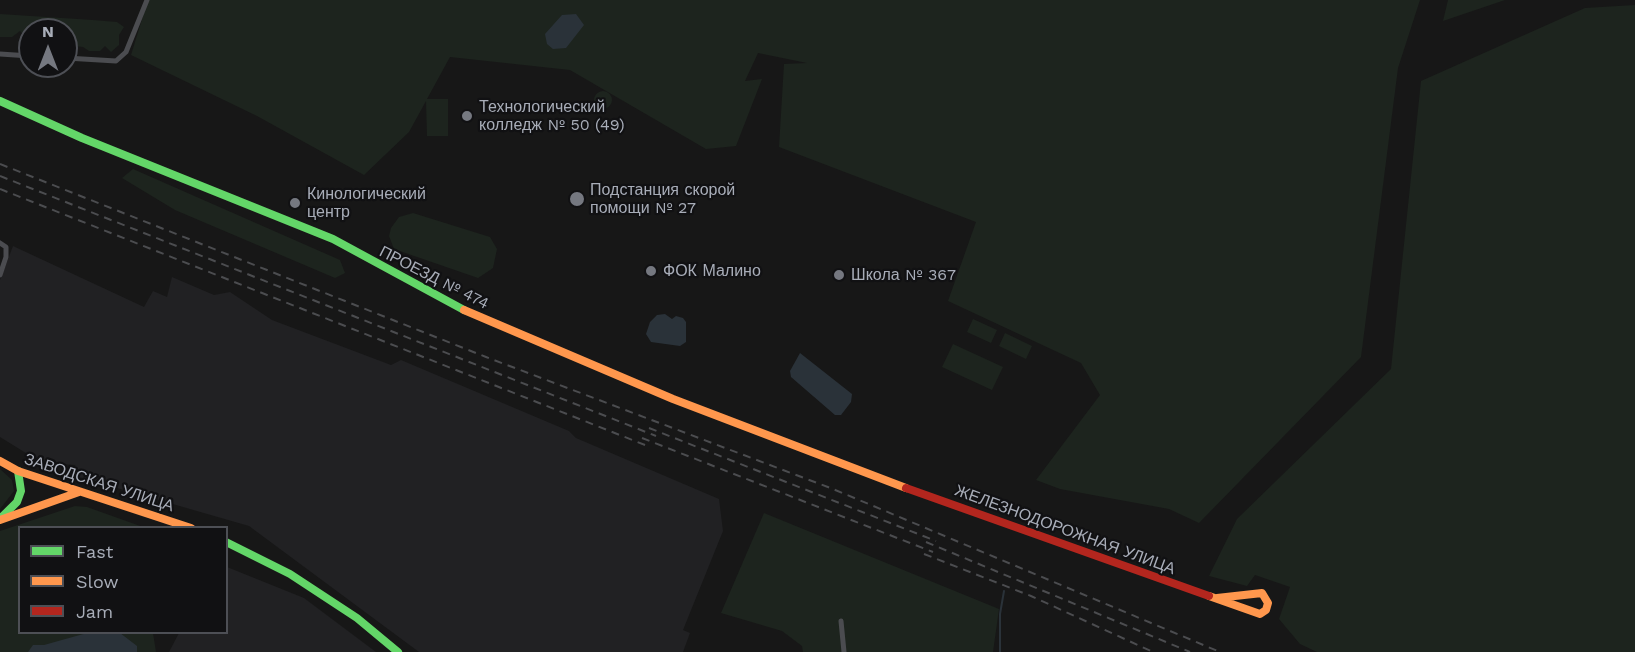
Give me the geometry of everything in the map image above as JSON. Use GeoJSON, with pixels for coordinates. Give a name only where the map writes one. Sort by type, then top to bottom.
{"type":"FeatureCollection","features":[{"type":"Feature","properties":{"kind":"street"},"geometry":{"type":"LineString","coordinates":[[78,59],[116,61],[126,52],[147,0]]}},
{"type":"Feature","properties":{"kind":"street"},"geometry":{"type":"LineString","coordinates":[[0,54],[18,55]]}},
{"type":"Feature","properties":{"kind":"street","name":"ПРОЕЗД № 474"},"geometry":{"type":"LineString","coordinates":[[0,100],[82,138],[341,243],[475,316],[673,399],[860,470]]}},
{"type":"Feature","properties":{"kind":"street"},"geometry":{"type":"LineString","coordinates":[[0,243],[6,247],[6,257],[0,275]]}},
{"type":"Feature","properties":{"kind":"street","name":"ЗАВОДСКАЯ УЛИЦА"},"geometry":{"type":"LineString","coordinates":[[0,461],[18,471],[79,492],[146,511],[186,526]]}},
{"type":"Feature","properties":{"kind":"street","name":"ЖЕЛЕЗНОДОРОЖНАЯ УЛИЦА"},"geometry":{"type":"LineString","coordinates":[[860,470],[1260,614],[1266,610],[1268,603],[1262,593],[1217,598]]}},
{"type":"Feature","properties":{"kind":"street"},"geometry":{"type":"LineString","coordinates":[[0,519],[17,502],[21,491],[18,471]]}},
{"type":"Feature","properties":{"kind":"street"},"geometry":{"type":"LineString","coordinates":[[0,519],[79,492]]}},
{"type":"Feature","properties":{"kind":"street"},"geometry":{"type":"LineString","coordinates":[[228,543],[290,574],[357,618],[398,652]]}},
{"type":"Feature","properties":{"kind":"street"},"geometry":{"type":"LineString","coordinates":[[841,621],[844,652]]}},
{"type":"Feature","properties":{"kind":"shaded area"},"geometry":{"type":"Polygon","coordinates":[[[148,0],[1420,0],[1398,68],[1361,357],[1199,523],[1169,509],[1060,489],[1036,480],[1100,395],[1081,363],[948,301],[976,222],[779,147],[784,64],[807,63],[758,53],[745,81],[762,79],[736,146],[706,149],[570,70],[450,57],[427,99],[448,99],[448,136],[427,136],[426,101],[409,132],[364,175],[257,116],[131,55],[148,0]]]}},
{"type":"Feature","properties":{"kind":"shaded area"},"geometry":{"type":"Polygon","coordinates":[[[1448,0],[1505,0],[1443,21],[1448,0]]]}},
{"type":"Feature","properties":{"kind":"shaded area"},"geometry":{"type":"Polygon","coordinates":[[[1635,5],[1635,652],[1317,652],[1300,644],[1279,619],[1290,587],[1255,575],[1247,586],[1209,576],[1237,519],[1391,369],[1421,81],[1585,8],[1635,5]]]}},
{"type":"Feature","properties":{"kind":"shaded area"},"geometry":{"type":"Polygon","coordinates":[[[0,14],[58,18],[18,18],[18,32],[12,37],[0,37],[0,14]]]}},
{"type":"Feature","properties":{"kind":"shaded area"},"geometry":{"type":"Polygon","coordinates":[[[576,14],[584,25],[566,48],[553,49],[547,44],[545,34],[562,15],[576,14]]]}},
{"type":"Feature","properties":{"kind":"shaded area"},"geometry":{"type":"Polygon","coordinates":[[[78,19],[117,22],[124,27],[119,35],[119,45],[111,52],[105,46],[100,51],[89,51],[78,46],[78,19]]]}},
{"type":"Feature","properties":{"kind":"shaded area"},"geometry":{"type":"Polygon","coordinates":[[[603,91],[609,94],[612,100],[609,106],[603,109],[597,106],[594,100],[597,94],[603,91]]]}},
{"type":"Feature","properties":{"kind":"shaded area"},"geometry":{"type":"Polygon","coordinates":[[[133,169],[340,260],[345,273],[335,278],[175,210],[122,178],[133,169]]]}},
{"type":"Feature","properties":{"kind":"shaded area"},"geometry":{"type":"Polygon","coordinates":[[[413,213],[490,237],[497,249],[493,268],[478,278],[394,249],[389,236],[391,228],[399,217],[413,213]]]}},
{"type":"Feature","properties":{"kind":"shaded area"},"geometry":{"type":"Polygon","coordinates":[[[13,246],[144,307],[153,291],[167,297],[172,277],[214,295],[230,292],[272,320],[391,365],[401,360],[569,431],[576,438],[719,499],[723,531],[683,630],[690,633],[683,652],[419,652],[249,526],[65,473],[76,465],[42,463],[0,437],[0,280],[13,246]]]}},
{"type":"Feature","properties":{"kind":"shaded area"},"geometry":{"type":"Polygon","coordinates":[[[665,314],[672,319],[676,316],[683,318],[686,322],[686,342],[680,346],[651,342],[646,334],[650,322],[657,315],[665,314]]]}},
{"type":"Feature","properties":{"kind":"shaded area"},"geometry":{"type":"Polygon","coordinates":[[[973,319],[997,330],[991,343],[967,332],[973,319]]]}},
{"type":"Feature","properties":{"kind":"shaded area"},"geometry":{"type":"Polygon","coordinates":[[[1005,333],[1032,346],[1026,359],[999,346],[1005,333]]]}},
{"type":"Feature","properties":{"kind":"shaded area"},"geometry":{"type":"Polygon","coordinates":[[[953,344],[1003,367],[992,390],[942,367],[953,344]]]}},
{"type":"Feature","properties":{"kind":"shaded area"},"geometry":{"type":"Polygon","coordinates":[[[800,353],[852,394],[851,402],[841,415],[835,415],[791,377],[790,371],[800,353]]]}},
{"type":"Feature","properties":{"kind":"shaded area"},"geometry":{"type":"Polygon","coordinates":[[[0,469],[12,480],[14,491],[0,509],[0,469]]]}},
{"type":"Feature","properties":{"kind":"shaded area"},"geometry":{"type":"Polygon","coordinates":[[[75,506],[87,507],[140,526],[18,526],[18,634],[153,634],[156,652],[0,652],[0,531],[75,506]]]}},
{"type":"Feature","properties":{"kind":"shaded area"},"geometry":{"type":"Polygon","coordinates":[[[764,513],[999,609],[993,652],[803,652],[802,646],[782,631],[721,613],[764,513]]]}},
{"type":"Feature","properties":{"kind":"shaded area"},"geometry":{"type":"Polygon","coordinates":[[[228,567],[304,598],[376,652],[169,652],[178,634],[228,634],[228,567]]]}},
{"type":"Feature","properties":{"kind":"shaded area"},"geometry":{"type":"Polygon","coordinates":[[[83,634],[121,634],[137,646],[137,652],[28,652],[33,645],[44,645],[83,634]]]}},
{"type":"Feature","properties":{"kind":"waterway"},"geometry":{"type":"LineString","coordinates":[[1000,652],[1000,614],[1004,591]]}},
{"type":"Feature","properties":{"kind":"railway"},"geometry":{"type":"LineString","coordinates":[[0,164],[486,357],[833,489],[1220,652]]}},
{"type":"Feature","properties":{"kind":"railway"},"geometry":{"type":"LineString","coordinates":[[0,176],[656,436]]}},
{"type":"Feature","properties":{"kind":"railway"},"geometry":{"type":"LineString","coordinates":[[0,189],[650,447]]}},
{"type":"Feature","properties":{"kind":"railway"},"geometry":{"type":"LineString","coordinates":[[649,428],[936,541]]}},
{"type":"Feature","properties":{"kind":"railway"},"geometry":{"type":"LineString","coordinates":[[642,438],[933,552]]}},
{"type":"Feature","properties":{"kind":"railway"},"geometry":{"type":"LineString","coordinates":[[926,542],[1190,652]]}},
{"type":"Feature","properties":{"kind":"railway"},"geometry":{"type":"LineString","coordinates":[[924,554],[1031,596],[1153,652]]}},
{"type":"Feature","properties":{"kind":"traffic: fast"},"geometry":{"type":"LineString","coordinates":[[0,101],[82,138],[333,239],[464,310]]}},
{"type":"Feature","properties":{"kind":"traffic: fast"},"geometry":{"type":"LineString","coordinates":[[0,519],[17,502],[21,491],[18,471]]}},
{"type":"Feature","properties":{"kind":"traffic: fast"},"geometry":{"type":"LineString","coordinates":[[228,543],[290,574],[357,618],[398,652]]}},
{"type":"Feature","properties":{"kind":"traffic: slow"},"geometry":{"type":"LineString","coordinates":[[464,310],[673,399],[906,488]]}},
{"type":"Feature","properties":{"kind":"traffic: slow"},"geometry":{"type":"LineString","coordinates":[[0,461],[18,471],[185,526]]}},
{"type":"Feature","properties":{"kind":"traffic: slow"},"geometry":{"type":"LineString","coordinates":[[0,520],[79,492]]}},
{"type":"Feature","properties":{"kind":"traffic: slow"},"geometry":{"type":"LineString","coordinates":[[1209,596],[1260,614],[1266,610],[1268,603],[1262,593],[1217,598]]}},
{"type":"Feature","properties":{"kind":"traffic: jam"},"geometry":{"type":"LineString","coordinates":[[906,488],[1209,596]]}},
{"type":"Feature","properties":{"kind":"place","name":"Технологический колледж № 50 (49)"},"geometry":{"type":"Point","coordinates":[467,116]}},
{"type":"Feature","properties":{"kind":"place","name":"Подстанция скорой помощи № 27"},"geometry":{"type":"Point","coordinates":[577,199]}},
{"type":"Feature","properties":{"kind":"place","name":"Кинологический центр"},"geometry":{"type":"Point","coordinates":[295,203]}},
{"type":"Feature","properties":{"kind":"place","name":"ФОК Малино"},"geometry":{"type":"Point","coordinates":[651,271]}},
{"type":"Feature","properties":{"kind":"place","name":"Школа № 367"},"geometry":{"type":"Point","coordinates":[839,275]}}]}
